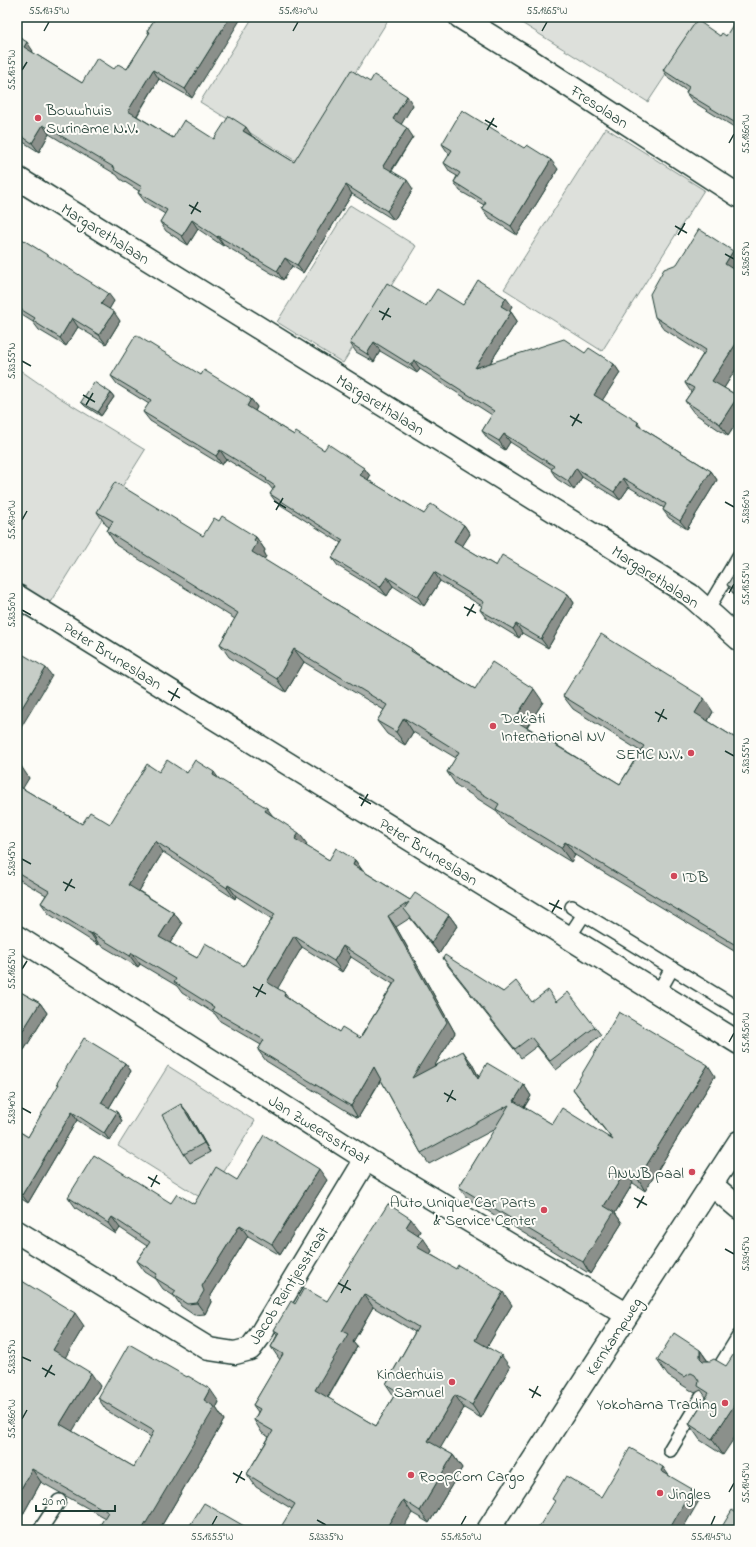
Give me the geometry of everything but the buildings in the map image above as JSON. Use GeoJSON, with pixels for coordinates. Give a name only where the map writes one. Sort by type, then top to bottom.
{"type":"FeatureCollection","features":[{"type":"Feature","properties":{"kind":"street","name":"Fresolaan"},"geometry":{"type":"LineString","coordinates":[[460,17],[531,61],[739,196]]}},
{"type":"Feature","properties":{"kind":"street","name":"Margarethalaan"},"geometry":{"type":"LineString","coordinates":[[17,178],[684,591],[739,639]]}},
{"type":"Feature","properties":{"kind":"street","name":"Peter Bruneslaan"},"geometry":{"type":"LineString","coordinates":[[17,596],[739,1043]]}},
{"type":"Feature","properties":{"kind":"street","name":"Jan Zweersstraat"},"geometry":{"type":"LineString","coordinates":[[17,937],[366,1159],[626,1314]]}},
{"type":"Feature","properties":{"kind":"street","name":"Kernkampweg"},"geometry":{"type":"LineString","coordinates":[[488,1530],[626,1314],[739,1142]]}},
{"type":"Feature","properties":{"kind":"street","name":"Jacob Reintjesstraat"},"geometry":{"type":"LineString","coordinates":[[17,1232],[209,1349],[235,1354],[250,1349],[259,1337],[366,1159]]}},
{"type":"Feature","properties":{"kind":"street"},"geometry":{"type":"LineString","coordinates":[[712,1185],[739,1208]]}},
{"type":"Feature","properties":{"kind":"lane"},"geometry":{"type":"LineString","coordinates":[[707,610],[739,556]]}},
{"type":"Feature","properties":{"kind":"lane"},"geometry":{"type":"LineString","coordinates":[[572,907],[739,1009]]}},
{"type":"Feature","properties":{"kind":"lane"},"geometry":{"type":"LineString","coordinates":[[569,937],[584,914]]}},
{"type":"Feature","properties":{"kind":"lane"},"geometry":{"type":"LineString","coordinates":[[658,993],[672,968]]}},
{"type":"Feature","properties":{"kind":"lane"},"geometry":{"type":"LineString","coordinates":[[718,1370],[739,1336]]}},
{"type":"Feature","properties":{"kind":"lane"},"geometry":{"type":"LineString","coordinates":[[670,1450],[702,1397]]}},
{"type":"Feature","properties":{"kind":"lane"},"geometry":{"type":"LineString","coordinates":[[40,1530],[59,1501]]}},
{"type":"Feature","properties":{"kind":"shaded area"},"geometry":{"type":"Polygon","coordinates":[[[253,17],[390,17],[299,163],[200,102],[253,17]]]}},
{"type":"Feature","properties":{"kind":"shaded area"},"geometry":{"type":"Polygon","coordinates":[[[512,17],[704,17],[648,102],[512,17]]]}},
{"type":"Feature","properties":{"kind":"shaded area"},"geometry":{"type":"Polygon","coordinates":[[[606,128],[704,190],[602,351],[504,289],[606,128]]]}},
{"type":"Feature","properties":{"kind":"shaded area"},"geometry":{"type":"Polygon","coordinates":[[[350,205],[416,246],[343,363],[277,322],[350,205]]]}},
{"type":"Feature","properties":{"kind":"shaded area"},"geometry":{"type":"Polygon","coordinates":[[[17,368],[60,398],[145,450],[49,604],[17,585],[17,368]]]}},
{"type":"Feature","properties":{"kind":"shaded area"},"geometry":{"type":"Polygon","coordinates":[[[168,1066],[255,1121],[206,1201],[118,1146],[168,1066]]]}},
{"type":"Feature","properties":{"kind":"place","name":"Bouwhuis Suriname N.V."},"geometry":{"type":"Point","coordinates":[38,118]}},
{"type":"Feature","properties":{"kind":"place","name":"Dek'ati International NV"},"geometry":{"type":"Point","coordinates":[493,726]}},
{"type":"Feature","properties":{"kind":"place","name":"SEMC N.V."},"geometry":{"type":"Point","coordinates":[691,753]}},
{"type":"Feature","properties":{"kind":"place","name":"IDB"},"geometry":{"type":"Point","coordinates":[674,876]}},
{"type":"Feature","properties":{"kind":"place","name":"ANWB paal"},"geometry":{"type":"Point","coordinates":[692,1172]}},
{"type":"Feature","properties":{"kind":"place","name":"Auto Unique Car Parts & Service Center"},"geometry":{"type":"Point","coordinates":[544,1210]}},
{"type":"Feature","properties":{"kind":"place","name":"Kinderhuis Samuel"},"geometry":{"type":"Point","coordinates":[452,1382]}},
{"type":"Feature","properties":{"kind":"place","name":"Yokohama Trading"},"geometry":{"type":"Point","coordinates":[725,1403]}},
{"type":"Feature","properties":{"kind":"place","name":"RoopCom Cargo"},"geometry":{"type":"Point","coordinates":[411,1475]}},
{"type":"Feature","properties":{"kind":"place","name":"Jingles"},"geometry":{"type":"Point","coordinates":[660,1493]}}]}
